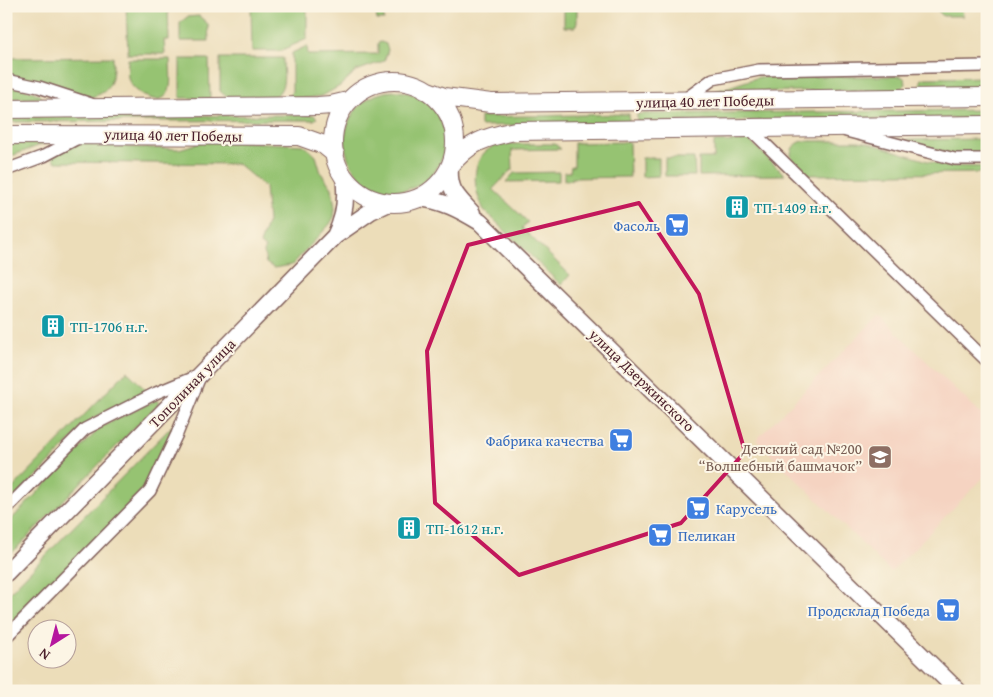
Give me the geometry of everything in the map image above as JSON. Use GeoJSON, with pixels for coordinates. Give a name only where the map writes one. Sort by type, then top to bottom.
{"type":"FeatureCollection","features":[{"type":"Feature","properties":{"kind":"main road"},"geometry":{"type":"LineString","coordinates":[[385,81],[402,81],[425,90],[446,108],[453,123],[455,152],[445,176],[432,189],[418,198],[403,202],[388,203],[360,192],[344,177],[337,163],[333,142],[335,125],[341,111],[358,92],[371,85],[385,81]]}},
{"type":"Feature","properties":{"kind":"main road","name":"улица 40 лет Победы"},"geometry":{"type":"LineString","coordinates":[[425,90],[444,98],[491,103],[987,97]]}},
{"type":"Feature","properties":{"kind":"main road","name":"улица 40 лет Победы"},"geometry":{"type":"LineString","coordinates":[[6,109],[318,106],[348,101]]}},
{"type":"Feature","properties":{"kind":"main road","name":"улица 40 лет Победы"},"geometry":{"type":"LineString","coordinates":[[450,166],[461,153],[478,141],[493,135],[515,131],[987,125]]}},
{"type":"Feature","properties":{"kind":"main road","name":"улица 40 лет Победы"},"geometry":{"type":"LineString","coordinates":[[6,135],[299,136],[324,145],[335,154]]}},
{"type":"Feature","properties":{"kind":"main road"},"geometry":{"type":"LineString","coordinates":[[450,166],[449,176],[453,191],[480,222]]}},
{"type":"Feature","properties":{"kind":"main road","name":"Тополиная улица"},"geometry":{"type":"LineString","coordinates":[[6,573],[335,236],[342,222],[346,192],[344,177]]}},
{"type":"Feature","properties":{"kind":"main road","name":"улица Дзержинского"},"geometry":{"type":"LineString","coordinates":[[418,198],[433,199],[452,206],[480,222],[958,691]]}},
{"type":"Feature","properties":{"kind":"main road"},"geometry":{"type":"LineString","coordinates":[[335,236],[371,211],[388,203]]}},
{"type":"Feature","properties":{"kind":"street"},"geometry":{"type":"LineString","coordinates":[[683,101],[713,79],[759,70],[987,66]]}},
{"type":"Feature","properties":{"kind":"street","name":"улица 40 лет Победы"},"geometry":{"type":"LineString","coordinates":[[6,80],[39,87],[102,108]]}},
{"type":"Feature","properties":{"kind":"street"},"geometry":{"type":"LineString","coordinates":[[827,127],[955,160],[987,159]]}},
{"type":"Feature","properties":{"kind":"street"},"geometry":{"type":"LineString","coordinates":[[749,128],[987,361]]}},
{"type":"Feature","properties":{"kind":"street"},"geometry":{"type":"LineString","coordinates":[[6,170],[44,156],[86,134]]}},
{"type":"Feature","properties":{"kind":"street"},"geometry":{"type":"LineString","coordinates":[[6,509],[85,429],[156,393],[201,374]]}},
{"type":"Feature","properties":{"kind":"street"},"geometry":{"type":"LineString","coordinates":[[6,636],[150,491],[177,434],[201,374]]}},
{"type":"Feature","properties":{"kind":"highlighted area"},"geometry":{"type":"Polygon","coordinates":[[[639,203],[699,294],[745,452],[681,523],[519,575],[435,503],[427,351],[468,245],[639,203]]]}},
{"type":"Feature","properties":{"kind":"shaded area","name":"Детский сад №200 “Волшебный башмачок”"},"geometry":{"type":"Polygon","coordinates":[[[879,315],[987,420],[987,474],[891,572],[756,440],[879,315]]]}},
{"type":"Feature","properties":{"kind":"green space"},"geometry":{"type":"Polygon","coordinates":[[[126,6],[168,6],[169,40],[164,40],[165,54],[128,54],[126,6]]]}},
{"type":"Feature","properties":{"kind":"green space"},"geometry":{"type":"Polygon","coordinates":[[[251,6],[307,6],[307,39],[280,51],[252,51],[251,6]]]}},
{"type":"Feature","properties":{"kind":"green space"},"geometry":{"type":"Polygon","coordinates":[[[375,6],[384,6],[384,20],[377,20],[375,6]]]}},
{"type":"Feature","properties":{"kind":"green space"},"geometry":{"type":"Polygon","coordinates":[[[564,6],[577,6],[577,23],[575,27],[564,27],[564,6]]]}},
{"type":"Feature","properties":{"kind":"green space"},"geometry":{"type":"Polygon","coordinates":[[[941,6],[962,6],[963,16],[943,16],[937,10],[941,6]]]}},
{"type":"Feature","properties":{"kind":"green space"},"geometry":{"type":"Polygon","coordinates":[[[199,16],[208,24],[209,41],[180,41],[180,23],[187,17],[199,16]]]}},
{"type":"Feature","properties":{"kind":"green space"},"geometry":{"type":"Polygon","coordinates":[[[378,43],[386,44],[388,50],[384,61],[356,71],[340,86],[322,96],[288,99],[292,91],[292,53],[307,46],[308,55],[378,54],[378,43]]]}},
{"type":"Feature","properties":{"kind":"green space"},"geometry":{"type":"Polygon","coordinates":[[[113,57],[111,82],[99,95],[91,97],[6,73],[6,58],[113,57]]]}},
{"type":"Feature","properties":{"kind":"green space"},"geometry":{"type":"Polygon","coordinates":[[[220,58],[283,58],[283,86],[272,99],[244,100],[224,95],[220,91],[220,58]]]}},
{"type":"Feature","properties":{"kind":"green space"},"geometry":{"type":"Polygon","coordinates":[[[128,59],[170,59],[170,84],[169,91],[165,96],[161,99],[149,98],[133,87],[128,77],[128,59]]]}},
{"type":"Feature","properties":{"kind":"green space"},"geometry":{"type":"Polygon","coordinates":[[[180,59],[209,59],[210,98],[180,98],[180,59]]]}},
{"type":"Feature","properties":{"kind":"green space"},"geometry":{"type":"Polygon","coordinates":[[[901,76],[905,79],[906,84],[899,90],[713,92],[759,77],[901,76]]]}},
{"type":"Feature","properties":{"kind":"green space"},"geometry":{"type":"Polygon","coordinates":[[[987,77],[987,89],[927,90],[920,84],[922,79],[925,78],[987,77]]]}},
{"type":"Feature","properties":{"kind":"green space"},"geometry":{"type":"Polygon","coordinates":[[[6,85],[30,91],[42,98],[6,99],[6,85]]]}},
{"type":"Feature","properties":{"kind":"green space"},"geometry":{"type":"Polygon","coordinates":[[[395,91],[405,92],[423,99],[437,113],[444,131],[444,151],[437,169],[423,183],[405,190],[395,191],[385,190],[367,183],[353,169],[346,151],[345,141],[346,131],[353,113],[367,99],[385,92],[395,91]]]}},
{"type":"Feature","properties":{"kind":"green space"},"geometry":{"type":"Polygon","coordinates":[[[987,110],[987,118],[637,122],[637,114],[987,110]]]}},
{"type":"Feature","properties":{"kind":"green space"},"geometry":{"type":"Polygon","coordinates":[[[629,114],[629,123],[480,126],[480,117],[629,114]]]}},
{"type":"Feature","properties":{"kind":"green space"},"geometry":{"type":"Polygon","coordinates":[[[314,115],[317,118],[314,120],[6,122],[6,117],[314,115]]]}},
{"type":"Feature","properties":{"kind":"green space"},"geometry":{"type":"Polygon","coordinates":[[[987,139],[987,154],[955,155],[899,140],[987,139]]]}},
{"type":"Feature","properties":{"kind":"green space"},"geometry":{"type":"Polygon","coordinates":[[[209,140],[304,145],[316,156],[321,173],[332,188],[335,208],[334,217],[330,224],[292,265],[274,268],[266,263],[265,248],[260,244],[268,221],[265,187],[238,164],[56,162],[53,158],[53,156],[79,141],[103,141],[128,147],[179,149],[209,140]]]}},
{"type":"Feature","properties":{"kind":"green space"},"geometry":{"type":"Polygon","coordinates":[[[30,141],[46,143],[6,158],[6,146],[30,141]]]}},
{"type":"Feature","properties":{"kind":"green space"},"geometry":{"type":"Polygon","coordinates":[[[750,141],[785,175],[699,176],[699,158],[714,158],[714,142],[750,141]]]}},
{"type":"Feature","properties":{"kind":"green space"},"geometry":{"type":"Polygon","coordinates":[[[803,141],[866,142],[944,166],[987,167],[987,173],[802,175],[795,166],[791,152],[797,144],[803,141]]]}},
{"type":"Feature","properties":{"kind":"green space"},"geometry":{"type":"Polygon","coordinates":[[[629,142],[630,177],[572,178],[571,180],[564,180],[564,172],[570,172],[571,166],[574,166],[574,143],[629,142]]]}},
{"type":"Feature","properties":{"kind":"green space"},"geometry":{"type":"Polygon","coordinates":[[[506,144],[555,144],[561,149],[512,150],[513,170],[493,189],[528,222],[522,228],[570,275],[561,285],[484,210],[478,195],[475,178],[478,161],[489,149],[495,146],[506,144]]]}},
{"type":"Feature","properties":{"kind":"green space"},"geometry":{"type":"Polygon","coordinates":[[[642,158],[659,158],[659,176],[642,177],[642,158]]]}},
{"type":"Feature","properties":{"kind":"green space"},"geometry":{"type":"Polygon","coordinates":[[[665,158],[694,158],[695,176],[665,176],[665,158]]]}},
{"type":"Feature","properties":{"kind":"green space"},"geometry":{"type":"Polygon","coordinates":[[[559,172],[559,181],[506,182],[514,173],[559,172]]]}},
{"type":"Feature","properties":{"kind":"green space"},"geometry":{"type":"Polygon","coordinates":[[[127,371],[146,390],[145,392],[93,418],[6,508],[6,495],[127,371]]]}},
{"type":"Feature","properties":{"kind":"green space"},"geometry":{"type":"Polygon","coordinates":[[[156,400],[159,403],[6,559],[6,525],[101,427],[156,400]]]}},
{"type":"Feature","properties":{"kind":"green space"},"geometry":{"type":"Polygon","coordinates":[[[176,424],[148,486],[6,630],[6,596],[176,424]]]}},
{"type":"Feature","properties":{"kind":"place","name":"ТП-1409 н.г."},"geometry":{"type":"Point","coordinates":[737,207]}},
{"type":"Feature","properties":{"kind":"place","name":"Фасоль"},"geometry":{"type":"Point","coordinates":[677,225]}},
{"type":"Feature","properties":{"kind":"place","name":"ТП-1706 н.г."},"geometry":{"type":"Point","coordinates":[53,326]}},
{"type":"Feature","properties":{"kind":"place","name":"Фабрика качества"},"geometry":{"type":"Point","coordinates":[621,440]}},
{"type":"Feature","properties":{"kind":"place","name":"Детский сад №200 “Волшебный башмачок”"},"geometry":{"type":"Point","coordinates":[880,457]}},
{"type":"Feature","properties":{"kind":"place","name":"Карусель"},"geometry":{"type":"Point","coordinates":[698,508]}},
{"type":"Feature","properties":{"kind":"place","name":"ТП-1612 н.г."},"geometry":{"type":"Point","coordinates":[409,528]}},
{"type":"Feature","properties":{"kind":"place","name":"Пеликан"},"geometry":{"type":"Point","coordinates":[660,535]}},
{"type":"Feature","properties":{"kind":"place","name":"Продсклад Победа"},"geometry":{"type":"Point","coordinates":[948,610]}}]}
